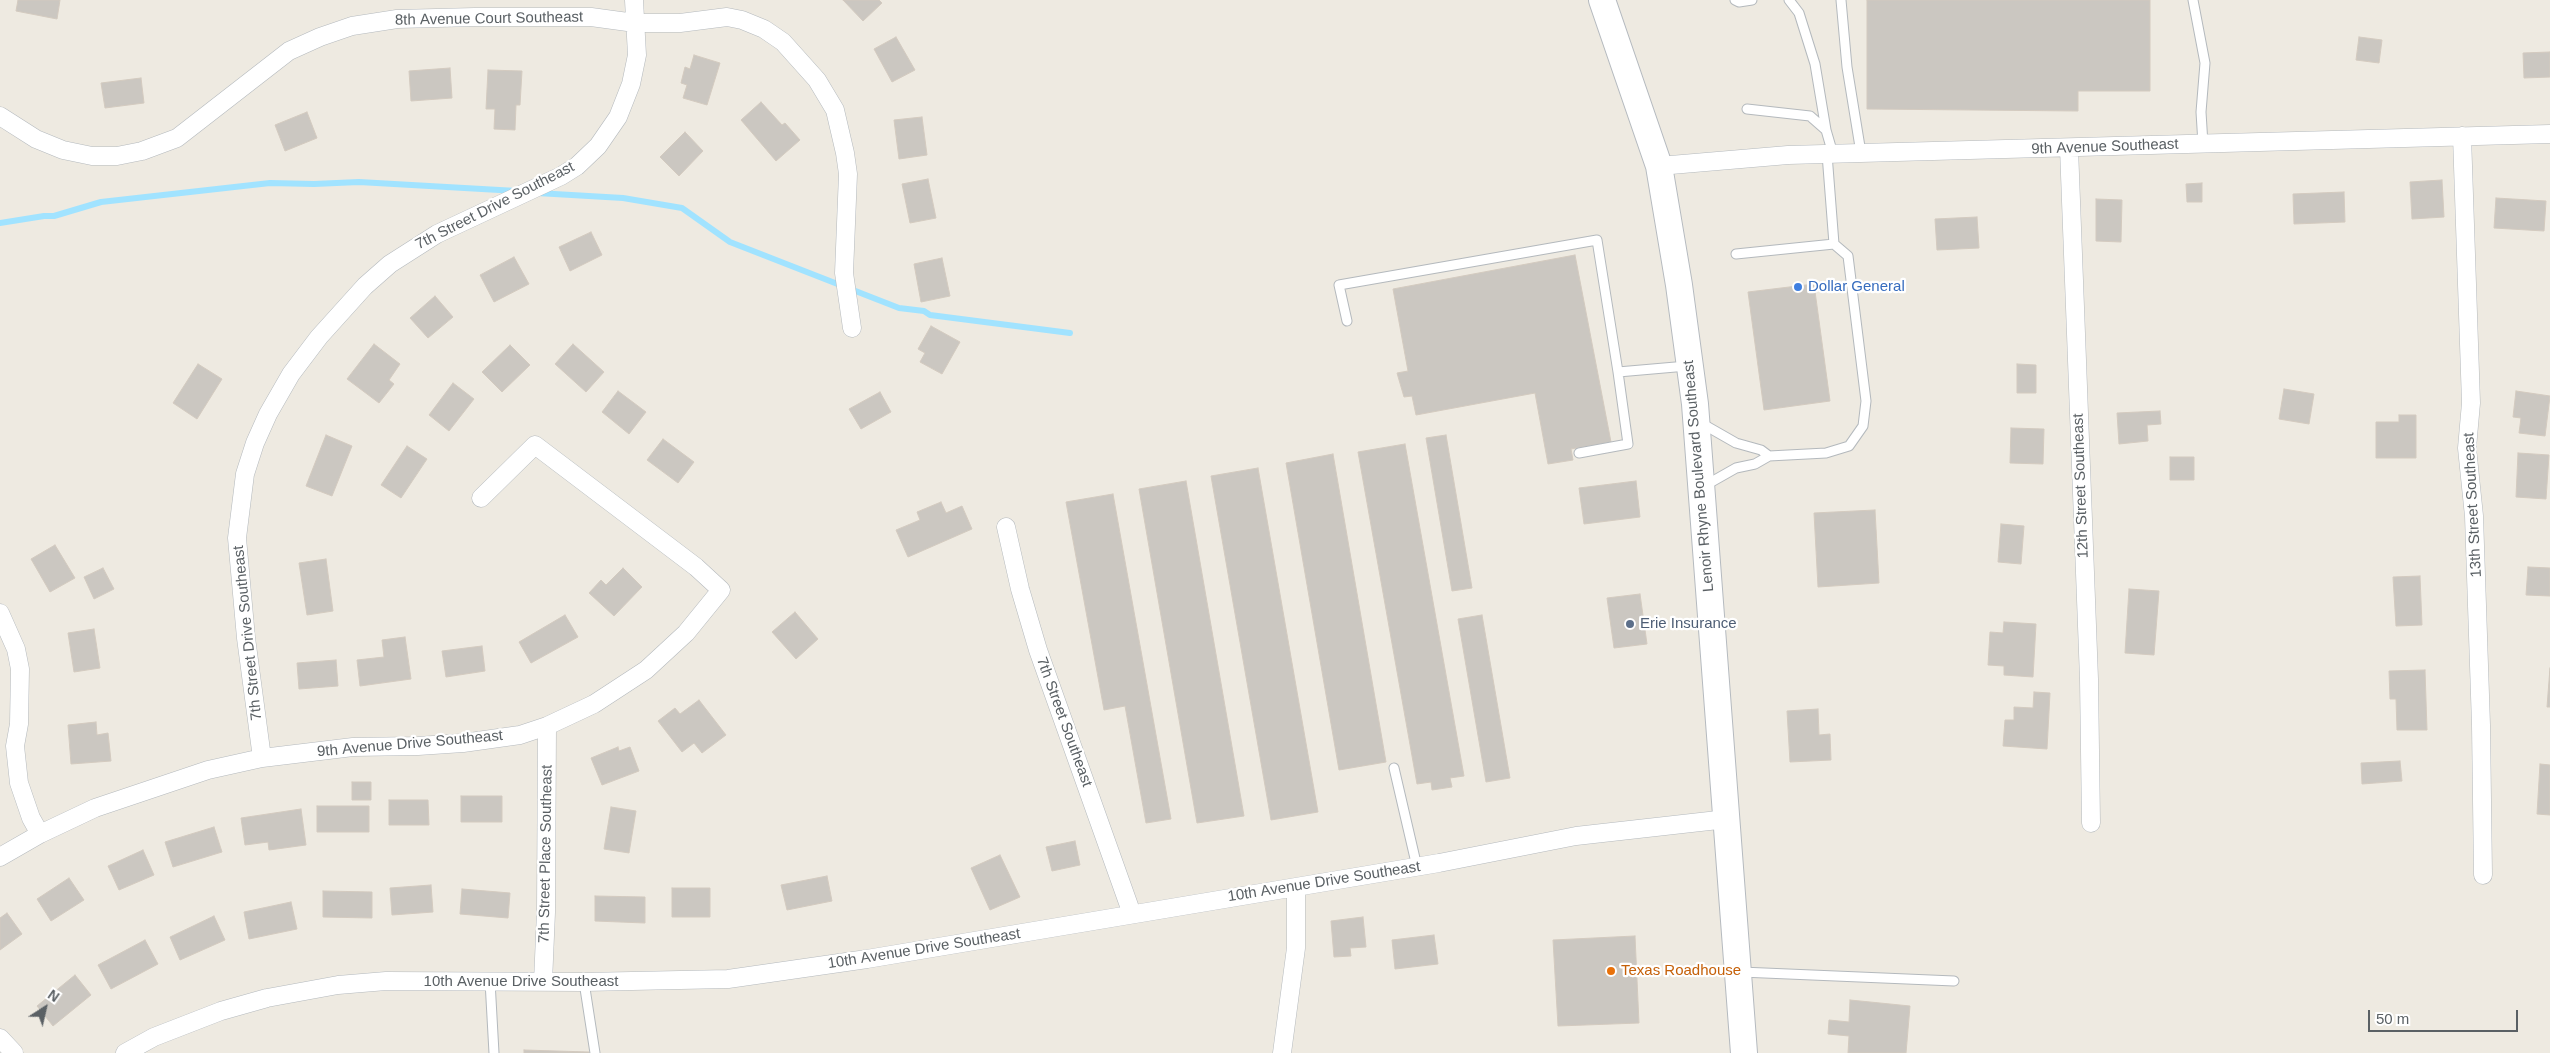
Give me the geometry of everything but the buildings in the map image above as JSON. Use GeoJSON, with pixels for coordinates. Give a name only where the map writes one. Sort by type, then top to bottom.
{"type":"FeatureCollection","features":[{"type":"Feature","properties":{"kind":"main road","name":"Lenoir Rhyne Boulevard Southeast"},"geometry":{"type":"LineString","coordinates":[[1602,0],[1660,166],[1690,366],[1696,420],[1744,1053]]}},
{"type":"Feature","properties":{"kind":"street","name":"7th Street Drive Southeast"},"geometry":{"type":"LineString","coordinates":[[262,758],[246,638],[237,538],[245,474],[255,443],[268,414],[291,374],[319,337],[365,286],[390,264],[437,234],[561,176],[577,166],[598,146],[618,117],[631,84],[637,55],[634,0]]}},
{"type":"Feature","properties":{"kind":"street","name":"8th Avenue Court Southeast"},"geometry":{"type":"LineString","coordinates":[[0,116],[36,139],[63,150],[92,156],[117,156],[142,151],[177,138],[289,51],[320,37],[352,26],[397,19],[474,17],[591,17],[635,23],[680,23],[727,17],[742,20],[764,29],[783,42],[817,80],[835,110],[845,153],[848,196],[844,273],[852,328]]}},
{"type":"Feature","properties":{"kind":"street","name":"9th Avenue Southeast"},"geometry":{"type":"LineString","coordinates":[[1660,166],[1830,154],[2550,134]]}},
{"type":"Feature","properties":{"kind":"street","name":"13th Street Southeast"},"geometry":{"type":"LineString","coordinates":[[2462,136],[2471,403],[2467,448],[2474,516],[2482,725],[2483,875]]}},
{"type":"Feature","properties":{"kind":"street","name":"12th Street Southeast"},"geometry":{"type":"LineString","coordinates":[[2069,148],[2089,679],[2091,824]]}},
{"type":"Feature","properties":{"kind":"street","name":"9th Avenue Drive Southeast"},"geometry":{"type":"LineString","coordinates":[[0,857],[40,834],[95,808],[208,770],[262,758],[353,747],[463,743],[520,735],[547,726],[594,704],[646,670],[686,632],[721,590],[670,546],[536,445],[481,498]]}},
{"type":"Feature","properties":{"kind":"street","name":"7th Street Southeast"},"geometry":{"type":"LineString","coordinates":[[1006,527],[1020,589],[1038,650],[1132,914]]}},
{"type":"Feature","properties":{"kind":"street"},"geometry":{"type":"LineString","coordinates":[[0,613],[16,649],[20,669],[19,724],[15,746],[19,783],[28,809],[40,834]]}},
{"type":"Feature","properties":{"kind":"street","name":"7th Street Place Southeast"},"geometry":{"type":"LineString","coordinates":[[543,982],[546,912],[547,726]]}},
{"type":"Feature","properties":{"kind":"street","name":"10th Avenue Drive Southeast"},"geometry":{"type":"LineString","coordinates":[[125,1053],[176,1028],[221,1011],[267,998],[338,985],[386,981],[584,982],[728,979],[866,960],[1417,867],[1576,836],[1727,818]]}},
{"type":"Feature","properties":{"kind":"street"},"geometry":{"type":"LineString","coordinates":[[1282,1053],[1296,948],[1296,887]]}},
{"type":"Feature","properties":{"kind":"street"},"geometry":{"type":"LineString","coordinates":[[0,1038],[14,1053]]}},
{"type":"Feature","properties":{"kind":"lane"},"geometry":{"type":"LineString","coordinates":[[1735,0],[1738,2],[1752,0]]}},
{"type":"Feature","properties":{"kind":"lane"},"geometry":{"type":"LineString","coordinates":[[1788,0],[1799,14],[1815,64],[1830,154],[1834,244]]}},
{"type":"Feature","properties":{"kind":"lane"},"geometry":{"type":"LineString","coordinates":[[1841,0],[1847,67],[1861,153]]}},
{"type":"Feature","properties":{"kind":"lane"},"geometry":{"type":"LineString","coordinates":[[2193,0],[2205,63],[2201,112],[2203,144]]}},
{"type":"Feature","properties":{"kind":"lane"},"geometry":{"type":"LineString","coordinates":[[1747,109],[1810,116],[1826,130]]}},
{"type":"Feature","properties":{"kind":"lane"},"geometry":{"type":"LineString","coordinates":[[1347,321],[1339,285],[1597,240],[1628,444],[1579,453]]}},
{"type":"Feature","properties":{"kind":"lane"},"geometry":{"type":"LineString","coordinates":[[1701,488],[1736,468],[1756,464],[1769,456],[1826,453],[1849,446],[1863,426],[1866,401],[1848,256],[1834,244],[1736,254]]}},
{"type":"Feature","properties":{"kind":"lane"},"geometry":{"type":"LineString","coordinates":[[1618,372],[1690,366]]}},
{"type":"Feature","properties":{"kind":"lane"},"geometry":{"type":"LineString","coordinates":[[1696,420],[1736,442],[1761,450],[1769,456]]}},
{"type":"Feature","properties":{"kind":"lane"},"geometry":{"type":"LineString","coordinates":[[1394,768],[1417,867]]}},
{"type":"Feature","properties":{"kind":"lane"},"geometry":{"type":"LineString","coordinates":[[1738,972],[1954,981]]}},
{"type":"Feature","properties":{"kind":"lane"},"geometry":{"type":"LineString","coordinates":[[490,981],[494,1053]]}},
{"type":"Feature","properties":{"kind":"lane"},"geometry":{"type":"LineString","coordinates":[[584,982],[595,1053]]}},
{"type":"Feature","properties":{"kind":"waterway"},"geometry":{"type":"LineString","coordinates":[[0,223],[54,216],[101,202],[270,183],[359,182],[517,191]]}},
{"type":"Feature","properties":{"kind":"waterway"},"geometry":{"type":"LineString","coordinates":[[537,193],[623,198],[682,208],[730,242],[899,308],[924,311],[930,315],[1070,333]]}},
{"type":"Feature","properties":{"kind":"place","name":"Dollar General"},"geometry":{"type":"Point","coordinates":[1798,287]}},
{"type":"Feature","properties":{"kind":"place","name":"Erie Insurance"},"geometry":{"type":"Point","coordinates":[1630,624]}},
{"type":"Feature","properties":{"kind":"place","name":"Texas Roadhouse"},"geometry":{"type":"Point","coordinates":[1611,971]}}]}
